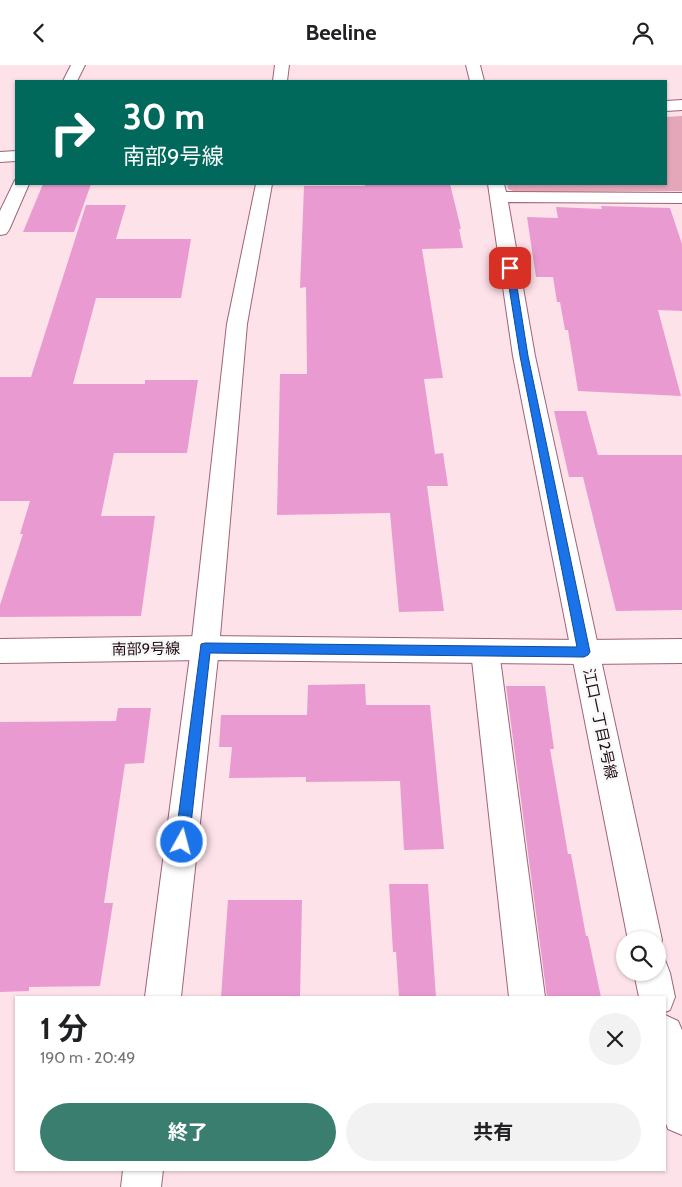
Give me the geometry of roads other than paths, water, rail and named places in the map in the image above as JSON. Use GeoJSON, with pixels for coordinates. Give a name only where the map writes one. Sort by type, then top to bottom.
{"type":"FeatureCollection","features":[{"type":"Feature","properties":{"kind":"street"},"geometry":{"type":"LineString","coordinates":[[70,80],[78,65]]}},
{"type":"Feature","properties":{"kind":"street"},"geometry":{"type":"LineString","coordinates":[[280,80],[282,65]]}},
{"type":"Feature","properties":{"kind":"street"},"geometry":{"type":"LineString","coordinates":[[473,65],[477,80]]}},
{"type":"Feature","properties":{"kind":"street"},"geometry":{"type":"LineString","coordinates":[[667,106],[682,105]]}},
{"type":"Feature","properties":{"kind":"street"},"geometry":{"type":"LineString","coordinates":[[0,157],[15,156]]}},
{"type":"Feature","properties":{"kind":"street"},"geometry":{"type":"LineString","coordinates":[[0,230],[21,185]]}},
{"type":"Feature","properties":{"kind":"street"},"geometry":{"type":"LineString","coordinates":[[163,996],[205,648],[237,323],[264,185]]}},
{"type":"Feature","properties":{"kind":"street"},"geometry":{"type":"LineString","coordinates":[[497,190],[682,198]]}},
{"type":"Feature","properties":{"kind":"street","name":"江口一丁目2号線"},"geometry":{"type":"LineString","coordinates":[[497,190],[524,356],[643,931]]}},
{"type":"Feature","properties":{"kind":"street","name":"南部9号線"},"geometry":{"type":"LineString","coordinates":[[0,651],[205,648],[584,652],[682,651]]}},
{"type":"Feature","properties":{"kind":"street"},"geometry":{"type":"LineString","coordinates":[[485,651],[527,996]]}},
{"type":"Feature","properties":{"kind":"street"},"geometry":{"type":"LineString","coordinates":[[654,981],[657,996]]}},
{"type":"Feature","properties":{"kind":"street"},"geometry":{"type":"LineString","coordinates":[[666,1043],[682,1115]]}},
{"type":"Feature","properties":{"kind":"street"},"geometry":{"type":"LineString","coordinates":[[141,1187],[143,1171]]}}]}
